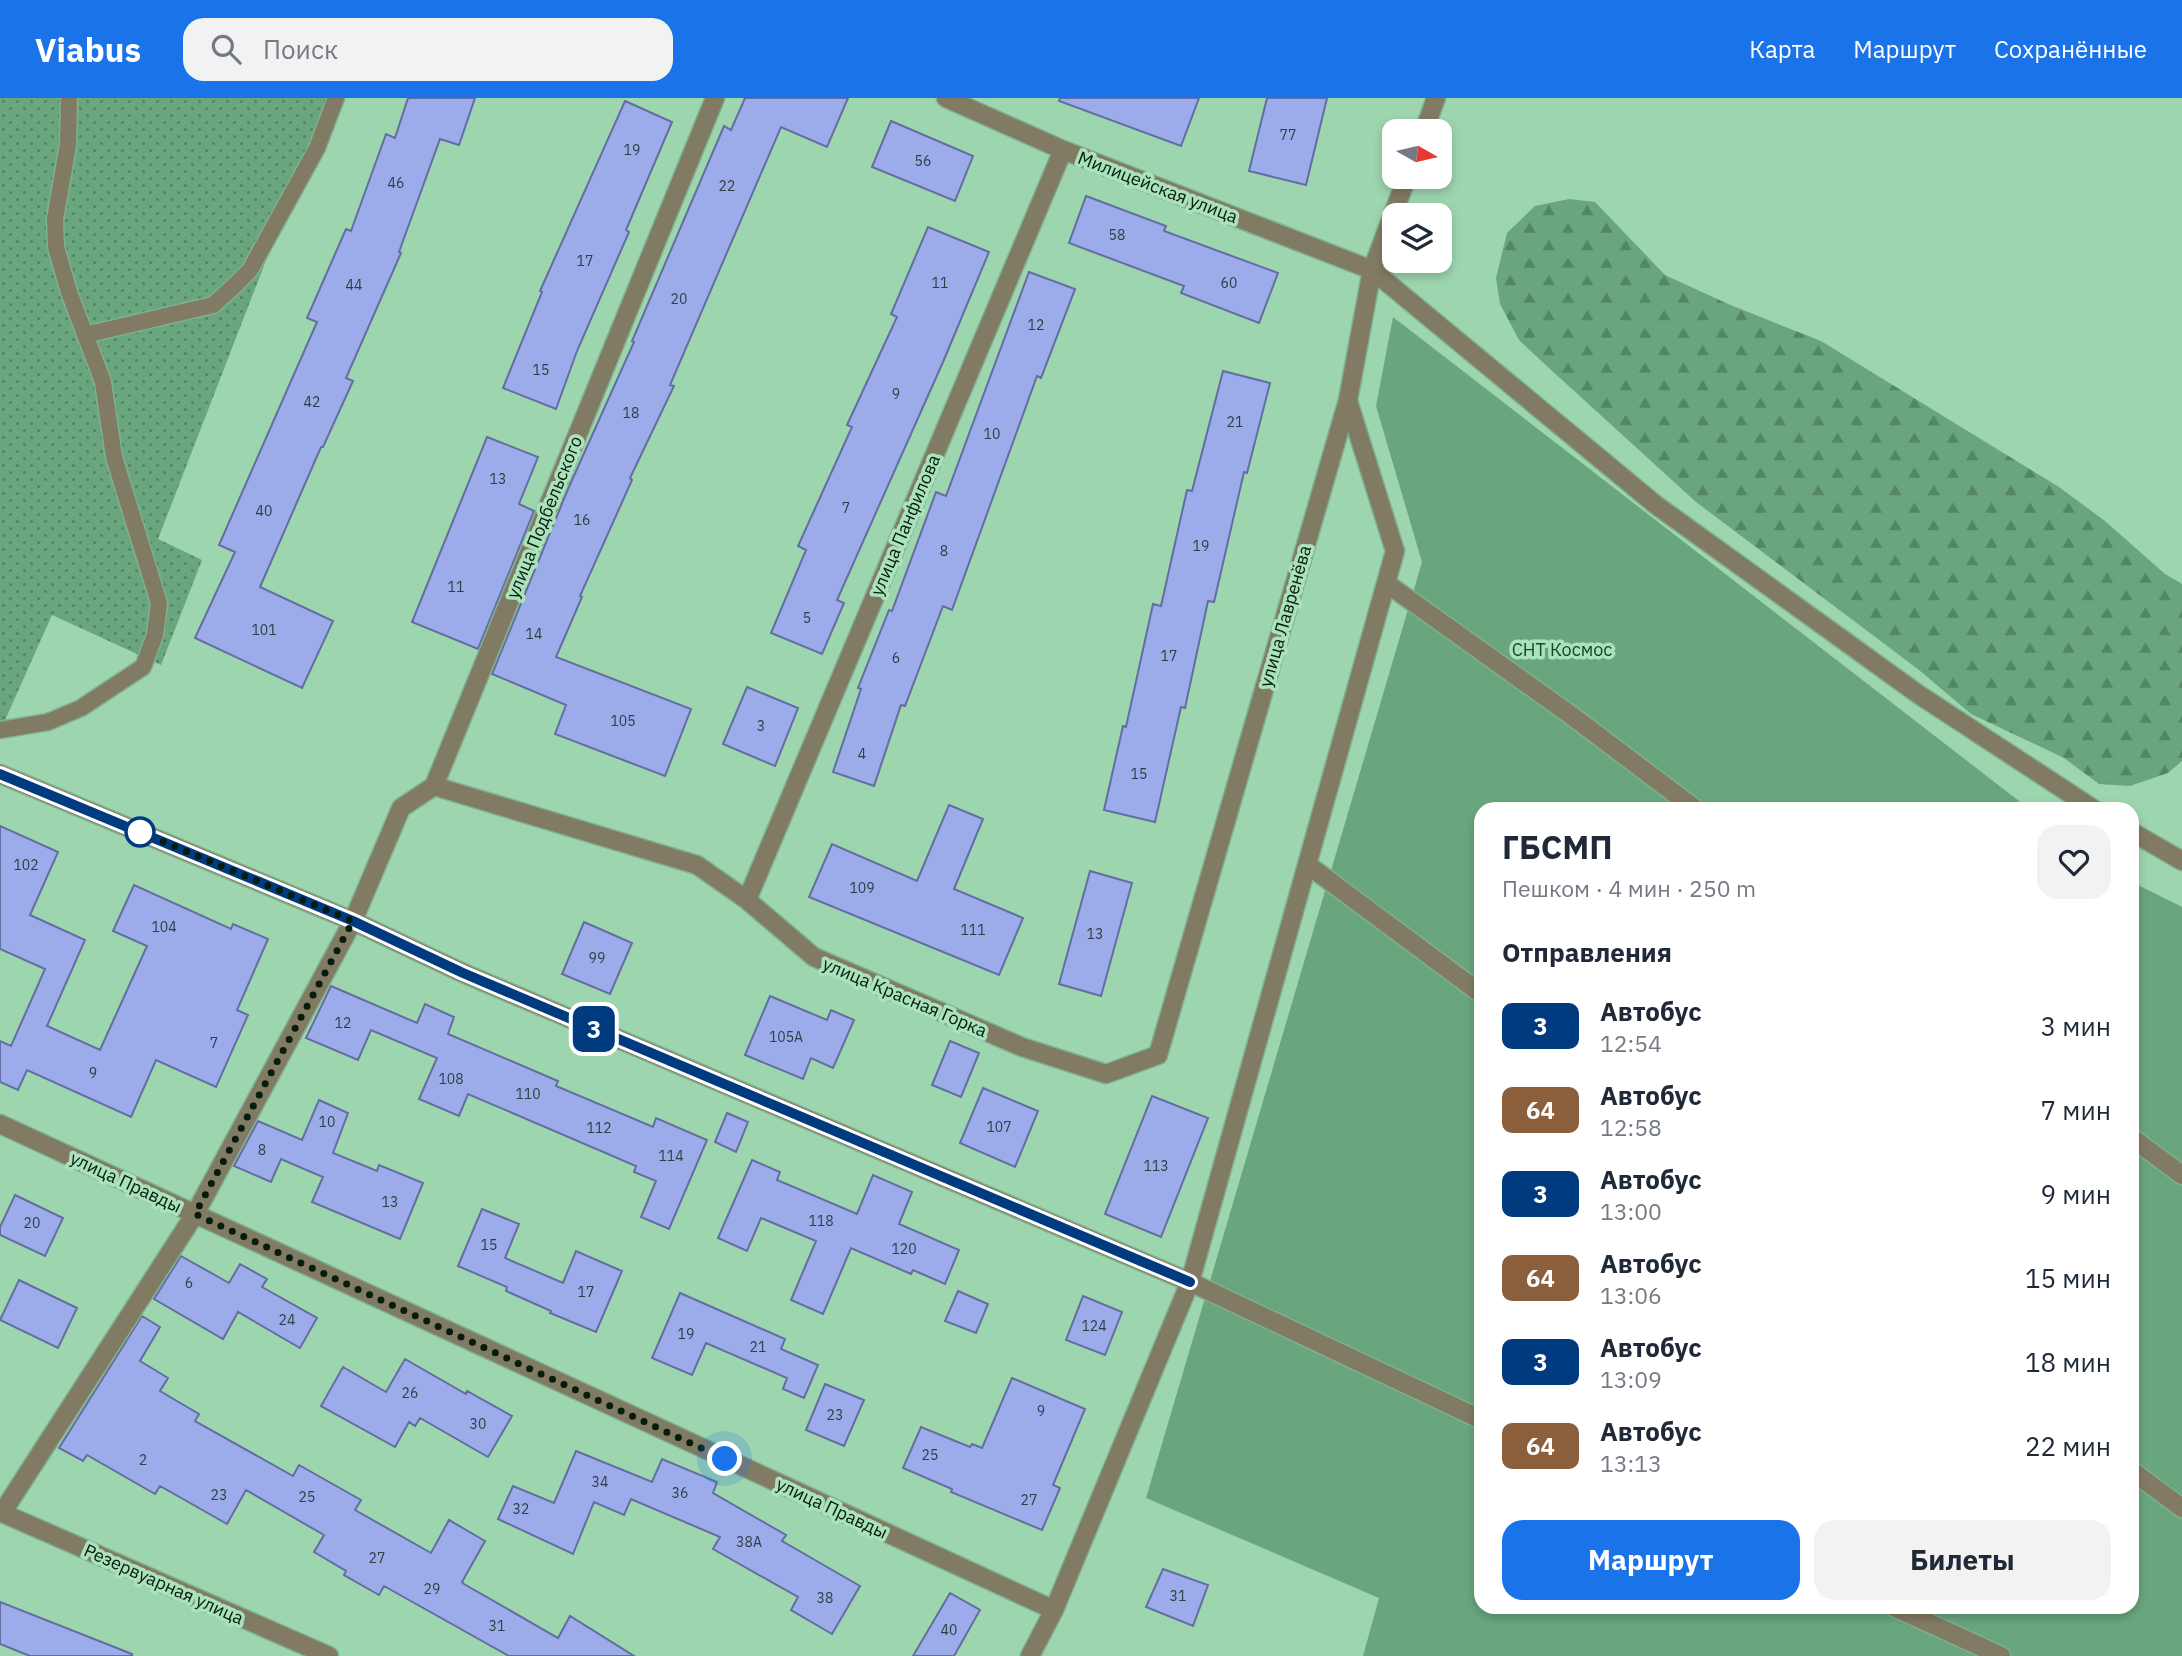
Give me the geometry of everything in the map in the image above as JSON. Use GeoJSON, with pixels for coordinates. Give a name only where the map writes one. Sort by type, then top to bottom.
{"type":"FeatureCollection","features":[{"type":"Feature","properties":{"kind":"street","name":"улица Подбельского"},"geometry":{"type":"LineString","coordinates":[[434,786],[715,98]]}},
{"type":"Feature","properties":{"kind":"street","name":"Милицейская улица"},"geometry":{"type":"LineString","coordinates":[[946,98],[1063,150],[1372,270],[1656,505],[1918,694],[2083,802]]}},
{"type":"Feature","properties":{"kind":"street"},"geometry":{"type":"LineString","coordinates":[[1428,119],[1436,98]]}},
{"type":"Feature","properties":{"kind":"street","name":"улица Панфилова"},"geometry":{"type":"LineString","coordinates":[[747,900],[1063,150]]}},
{"type":"Feature","properties":{"kind":"street","name":"улица Лавренёва"},"geometry":{"type":"LineString","coordinates":[[1158,1055],[1348,400],[1372,270],[1402,189]]}},
{"type":"Feature","properties":{"kind":"street"},"geometry":{"type":"LineString","coordinates":[[1030,1656],[1054,1610],[1190,1282],[1395,551],[1348,400]]}},
{"type":"Feature","properties":{"kind":"street"},"geometry":{"type":"LineString","coordinates":[[1386,583],[1572,716],[1686,802]]}},
{"type":"Feature","properties":{"kind":"street"},"geometry":{"type":"LineString","coordinates":[[0,774],[353,921],[463,973],[1190,1282],[1474,1416]]}},
{"type":"Feature","properties":{"kind":"street","name":"улица Красная Горка"},"geometry":{"type":"LineString","coordinates":[[434,786],[696,865],[747,900],[814,957],[1022,1047],[1106,1074],[1158,1055]]}},
{"type":"Feature","properties":{"kind":"street"},"geometry":{"type":"LineString","coordinates":[[1,1512],[195,1214],[353,921],[401,808],[434,786]]}},
{"type":"Feature","properties":{"kind":"street"},"geometry":{"type":"LineString","coordinates":[[2139,836],[2182,860]]}},
{"type":"Feature","properties":{"kind":"street"},"geometry":{"type":"LineString","coordinates":[[1308,865],[1474,989]]}},
{"type":"Feature","properties":{"kind":"street","name":"улица Правды"},"geometry":{"type":"LineString","coordinates":[[0,1124],[1054,1610]]}},
{"type":"Feature","properties":{"kind":"street"},"geometry":{"type":"LineString","coordinates":[[2139,1143],[2182,1175]]}},
{"type":"Feature","properties":{"kind":"street"},"geometry":{"type":"LineString","coordinates":[[2139,1476],[2182,1508]]}},
{"type":"Feature","properties":{"kind":"street","name":"Резервуарная улица"},"geometry":{"type":"LineString","coordinates":[[1,1512],[329,1656]]}},
{"type":"Feature","properties":{"kind":"street"},"geometry":{"type":"LineString","coordinates":[[1909,1614],[2001,1656]]}},
{"type":"Feature","properties":{"kind":"lane"},"geometry":{"type":"LineString","coordinates":[[0,730],[48,722],[81,708],[143,667],[155,635],[159,603],[114,457],[103,382],[68,292],[56,247],[55,219],[68,145],[69,98]]}},
{"type":"Feature","properties":{"kind":"lane"},"geometry":{"type":"LineString","coordinates":[[85,335],[213,305],[233,287],[250,270],[317,148],[336,98]]}},
{"type":"Feature","properties":{"kind":"green space"},"geometry":{"type":"Polygon","coordinates":[[[0,98],[329,98],[158,539],[202,560],[161,665],[52,615],[2,727],[0,726],[0,98]]]}},
{"type":"Feature","properties":{"kind":"green space"},"geometry":{"type":"Polygon","coordinates":[[[1569,199],[1595,202],[1665,275],[1728,304],[1821,341],[2059,487],[2105,521],[2165,574],[2182,584],[2182,761],[2168,773],[2130,786],[2099,784],[2064,758],[1971,714],[1919,670],[1696,502],[1550,369],[1519,340],[1500,304],[1496,278],[1507,233],[1535,206],[1569,199]]]}},
{"type":"Feature","properties":{"kind":"green space","name":"СНТ Космос"},"geometry":{"type":"Polygon","coordinates":[[[1393,317],[2020,802],[1474,802],[1474,1614],[2139,1614],[2139,886],[2182,907],[2182,1656],[1363,1656],[1379,1598],[1146,1498],[1422,562],[1376,406],[1393,317]]]}},
{"type":"Feature","properties":{"kind":"building"},"geometry":{"type":"Polygon","coordinates":[[[408,98],[475,98],[459,145],[440,139],[399,252],[401,253],[346,378],[353,381],[260,587],[333,621],[302,688],[195,638],[235,552],[219,545],[317,322],[307,318],[346,229],[351,231],[386,134],[395,138],[408,98]]]}},
{"type":"Feature","properties":{"kind":"building"},"geometry":{"type":"Polygon","coordinates":[[[745,98],[848,98],[827,147],[781,127],[670,385],[674,386],[630,478],[632,480],[556,657],[691,709],[665,776],[555,734],[566,705],[492,674],[568,489],[634,342],[632,341],[724,126],[731,130],[745,98]]]}},
{"type":"Feature","properties":{"kind":"building"},"geometry":{"type":"Polygon","coordinates":[[[1060,98],[1199,98],[1181,146],[1059,101],[1060,98]]]}},
{"type":"Feature","properties":{"kind":"building"},"geometry":{"type":"Polygon","coordinates":[[[1267,98],[1327,98],[1306,185],[1249,171],[1267,98]]]}},
{"type":"Feature","properties":{"kind":"building"},"geometry":{"type":"Polygon","coordinates":[[[625,101],[672,122],[626,230],[629,232],[577,351],[556,409],[503,388],[542,292],[540,291],[625,101]]]}},
{"type":"Feature","properties":{"kind":"building"},"geometry":{"type":"Polygon","coordinates":[[[891,121],[973,156],[955,201],[872,167],[891,121]]]}},
{"type":"Feature","properties":{"kind":"building"},"geometry":{"type":"Polygon","coordinates":[[[1086,196],[1166,226],[1164,231],[1278,273],[1259,323],[1181,293],[1184,286],[1069,243],[1086,196]]]}},
{"type":"Feature","properties":{"kind":"building"},"geometry":{"type":"Polygon","coordinates":[[[928,227],[989,252],[837,600],[844,603],[822,654],[771,633],[806,550],[798,546],[852,427],[847,425],[897,317],[891,314],[928,227]]]}},
{"type":"Feature","properties":{"kind":"building"},"geometry":{"type":"Polygon","coordinates":[[[1029,272],[1075,289],[1041,378],[1037,376],[952,610],[943,606],[905,706],[901,705],[874,786],[833,772],[861,689],[858,688],[889,610],[892,611],[936,492],[946,496],[1029,272]]]}},
{"type":"Feature","properties":{"kind":"building"},"geometry":{"type":"Polygon","coordinates":[[[1223,371],[1270,383],[1247,473],[1244,472],[1214,602],[1208,601],[1185,708],[1181,707],[1155,822],[1104,810],[1123,726],[1126,727],[1153,604],[1161,606],[1187,490],[1192,491],[1223,371]]]}},
{"type":"Feature","properties":{"kind":"building"},"geometry":{"type":"Polygon","coordinates":[[[487,437],[538,457],[519,504],[534,511],[478,649],[412,622],[487,437]]]}},
{"type":"Feature","properties":{"kind":"building"},"geometry":{"type":"Polygon","coordinates":[[[747,687],[798,708],[775,766],[723,744],[747,687]]]}},
{"type":"Feature","properties":{"kind":"building"},"geometry":{"type":"Polygon","coordinates":[[[949,805],[983,819],[954,889],[1023,918],[999,975],[809,897],[832,844],[917,881],[949,805]]]}},
{"type":"Feature","properties":{"kind":"building"},"geometry":{"type":"Polygon","coordinates":[[[0,826],[58,852],[30,915],[85,940],[47,1026],[100,1050],[147,946],[113,931],[134,885],[231,929],[233,924],[268,939],[237,1010],[248,1015],[216,1087],[156,1060],[131,1117],[27,1070],[18,1090],[0,1082],[0,1041],[11,1046],[45,969],[0,949],[0,826]]]}},
{"type":"Feature","properties":{"kind":"building"},"geometry":{"type":"Polygon","coordinates":[[[1090,871],[1132,883],[1101,996],[1059,984],[1090,871]]]}},
{"type":"Feature","properties":{"kind":"building"},"geometry":{"type":"Polygon","coordinates":[[[584,922],[632,943],[610,994],[562,974],[584,922]]]}},
{"type":"Feature","properties":{"kind":"building"},"geometry":{"type":"Polygon","coordinates":[[[331,986],[417,1023],[425,1004],[454,1017],[448,1034],[558,1081],[556,1086],[653,1127],[656,1118],[707,1140],[669,1229],[641,1217],[656,1181],[634,1172],[636,1166],[468,1094],[459,1116],[419,1099],[437,1058],[371,1030],[358,1060],[306,1038],[331,986]]]}},
{"type":"Feature","properties":{"kind":"building"},"geometry":{"type":"Polygon","coordinates":[[[770,996],[827,1020],[831,1010],[854,1020],[833,1068],[811,1058],[803,1079],[745,1055],[770,996]]]}},
{"type":"Feature","properties":{"kind":"building"},"geometry":{"type":"Polygon","coordinates":[[[950,1041],[979,1053],[961,1097],[932,1085],[950,1041]]]}},
{"type":"Feature","properties":{"kind":"building"},"geometry":{"type":"Polygon","coordinates":[[[983,1088],[1038,1111],[1015,1167],[960,1143],[983,1088]]]}},
{"type":"Feature","properties":{"kind":"building"},"geometry":{"type":"Polygon","coordinates":[[[1152,1096],[1208,1118],[1161,1237],[1105,1214],[1152,1096]]]}},
{"type":"Feature","properties":{"kind":"building"},"geometry":{"type":"Polygon","coordinates":[[[319,1100],[348,1113],[333,1153],[377,1171],[379,1165],[423,1183],[400,1239],[312,1202],[323,1177],[281,1159],[271,1182],[234,1166],[258,1121],[302,1140],[319,1100]]]}},
{"type":"Feature","properties":{"kind":"building"},"geometry":{"type":"Polygon","coordinates":[[[727,1113],[748,1122],[736,1152],[715,1142],[727,1113]]]}},
{"type":"Feature","properties":{"kind":"building"},"geometry":{"type":"Polygon","coordinates":[[[752,1160],[780,1172],[777,1180],[857,1214],[873,1175],[912,1192],[899,1224],[959,1250],[945,1284],[913,1270],[911,1274],[851,1248],[823,1314],[791,1300],[816,1241],[761,1218],[747,1251],[718,1238],[752,1160]]]}},
{"type":"Feature","properties":{"kind":"building"},"geometry":{"type":"Polygon","coordinates":[[[15,1195],[63,1218],[45,1256],[0,1235],[0,1227],[15,1195]]]}},
{"type":"Feature","properties":{"kind":"building"},"geometry":{"type":"Polygon","coordinates":[[[482,1209],[519,1224],[505,1258],[563,1283],[576,1251],[622,1271],[596,1332],[550,1313],[551,1311],[506,1291],[507,1287],[458,1266],[482,1209]]]}},
{"type":"Feature","properties":{"kind":"building"},"geometry":{"type":"Polygon","coordinates":[[[181,1256],[229,1283],[240,1264],[267,1279],[262,1287],[317,1318],[300,1348],[238,1312],[223,1339],[154,1299],[181,1256]]]}},
{"type":"Feature","properties":{"kind":"building"},"geometry":{"type":"Polygon","coordinates":[[[19,1280],[77,1308],[58,1348],[0,1320],[19,1280]]]}},
{"type":"Feature","properties":{"kind":"building"},"geometry":{"type":"Polygon","coordinates":[[[958,1291],[988,1304],[976,1333],[945,1321],[958,1291]]]}},
{"type":"Feature","properties":{"kind":"building"},"geometry":{"type":"Polygon","coordinates":[[[680,1293],[785,1339],[781,1349],[818,1365],[804,1398],[783,1389],[787,1378],[706,1343],[692,1375],[652,1358],[680,1293]]]}},
{"type":"Feature","properties":{"kind":"building"},"geometry":{"type":"Polygon","coordinates":[[[1083,1296],[1122,1312],[1105,1355],[1066,1340],[1083,1296]]]}},
{"type":"Feature","properties":{"kind":"building"},"geometry":{"type":"Polygon","coordinates":[[[142,1316],[160,1327],[140,1361],[168,1378],[160,1391],[199,1414],[195,1421],[293,1476],[299,1465],[361,1500],[355,1510],[431,1553],[449,1520],[485,1541],[462,1582],[464,1584],[558,1638],[570,1616],[634,1656],[509,1656],[384,1586],[379,1595],[344,1575],[346,1571],[314,1552],[324,1535],[246,1490],[227,1524],[160,1486],[155,1494],[87,1455],[83,1461],[59,1448],[142,1316]]]}},
{"type":"Feature","properties":{"kind":"building"},"geometry":{"type":"Polygon","coordinates":[[[405,1359],[466,1394],[467,1391],[512,1416],[488,1457],[420,1418],[415,1426],[409,1422],[395,1447],[321,1406],[343,1367],[386,1392],[405,1359]]]}},
{"type":"Feature","properties":{"kind":"building"},"geometry":{"type":"Polygon","coordinates":[[[1012,1378],[1085,1409],[1053,1485],[1060,1488],[1042,1530],[951,1492],[952,1489],[903,1468],[921,1427],[970,1447],[972,1444],[982,1448],[1012,1378]]]}},
{"type":"Feature","properties":{"kind":"building"},"geometry":{"type":"Polygon","coordinates":[[[825,1384],[864,1400],[844,1446],[806,1430],[825,1384]]]}},
{"type":"Feature","properties":{"kind":"building"},"geometry":{"type":"Polygon","coordinates":[[[576,1451],[652,1482],[662,1459],[717,1482],[713,1493],[786,1535],[782,1541],[860,1586],[832,1634],[791,1610],[798,1597],[713,1549],[720,1537],[631,1499],[624,1515],[594,1502],[573,1554],[498,1519],[513,1486],[554,1503],[576,1451]]]}},
{"type":"Feature","properties":{"kind":"building"},"geometry":{"type":"Polygon","coordinates":[[[1163,1569],[1208,1585],[1193,1626],[1146,1607],[1163,1569]]]}},
{"type":"Feature","properties":{"kind":"building"},"geometry":{"type":"Polygon","coordinates":[[[950,1593],[980,1610],[954,1656],[913,1656],[950,1593]]]}},
{"type":"Feature","properties":{"kind":"building"},"geometry":{"type":"Polygon","coordinates":[[[0,1602],[132,1656],[30,1656],[0,1644],[0,1602]]]}},
{"type":"Feature","properties":{"kind":"bus line","name":"3"},"geometry":{"type":"LineString","coordinates":[[0,774],[353,921],[463,973],[1190,1282]]}},
{"type":"Feature","properties":{"kind":"route"},"geometry":{"type":"LineString","coordinates":[[140,832],[353,921],[195,1214],[725,1459]]}}]}
